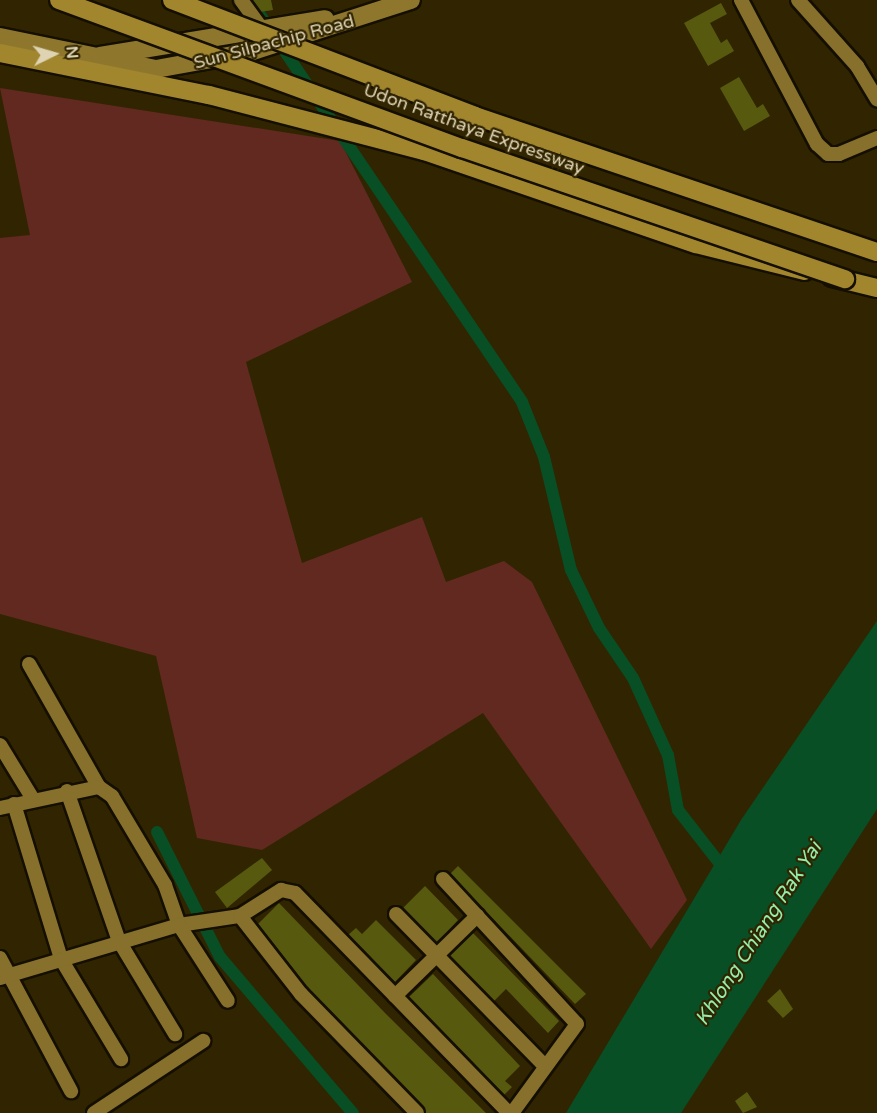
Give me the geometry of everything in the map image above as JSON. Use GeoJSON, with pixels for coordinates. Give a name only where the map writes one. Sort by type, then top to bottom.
{"type":"FeatureCollection","features":[{"type":"Feature","properties":{"kind":"highway","name":"Udon Ratthaya Expressway"},"geometry":{"type":"LineString","coordinates":[[59,0],[462,148],[877,288]]}},
{"type":"Feature","properties":{"kind":"highway","name":"Udon Ratthaya Expressway"},"geometry":{"type":"LineString","coordinates":[[172,0],[234,20],[475,116],[877,252]]}},
{"type":"Feature","properties":{"kind":"highway"},"geometry":{"type":"LineString","coordinates":[[187,0],[234,20]]}},
{"type":"Feature","properties":{"kind":"highway"},"geometry":{"type":"LineString","coordinates":[[0,53],[209,95],[424,151],[696,244],[845,279]]}},
{"type":"Feature","properties":{"kind":"main road","name":"Sun Silpachip Road"},"geometry":{"type":"LineString","coordinates":[[100,56],[264,32],[410,0]]}},
{"type":"Feature","properties":{"kind":"main road","name":"Sun Silpachip Road"},"geometry":{"type":"LineString","coordinates":[[0,37],[100,56],[131,68],[187,65],[305,36],[410,0]]}},
{"type":"Feature","properties":{"kind":"street"},"geometry":{"type":"LineString","coordinates":[[240,0],[264,32]]}},
{"type":"Feature","properties":{"kind":"street"},"geometry":{"type":"LineString","coordinates":[[741,0],[817,144],[828,154],[839,154],[877,138]]}},
{"type":"Feature","properties":{"kind":"street"},"geometry":{"type":"LineString","coordinates":[[798,0],[857,66],[877,99]]}},
{"type":"Feature","properties":{"kind":"street"},"geometry":{"type":"LineString","coordinates":[[29,664],[99,786],[112,796],[165,885],[179,925],[228,1001]]}},
{"type":"Feature","properties":{"kind":"street"},"geometry":{"type":"LineString","coordinates":[[0,745],[33,799]]}},
{"type":"Feature","properties":{"kind":"street"},"geometry":{"type":"LineString","coordinates":[[0,808],[67,791],[99,786]]}},
{"type":"Feature","properties":{"kind":"street"},"geometry":{"type":"LineString","coordinates":[[67,791],[119,941],[175,1034]]}},
{"type":"Feature","properties":{"kind":"street"},"geometry":{"type":"LineString","coordinates":[[14,804],[61,959],[122,1059]]}},
{"type":"Feature","properties":{"kind":"street"},"geometry":{"type":"LineString","coordinates":[[3,977],[179,925],[240,916],[288,889],[511,1113],[544,1065],[575,1033],[573,1014],[443,879]]}},
{"type":"Feature","properties":{"kind":"street"},"geometry":{"type":"LineString","coordinates":[[396,914],[438,954],[544,1065]]}},
{"type":"Feature","properties":{"kind":"street"},"geometry":{"type":"LineString","coordinates":[[240,916],[301,994],[417,1113]]}},
{"type":"Feature","properties":{"kind":"street"},"geometry":{"type":"LineString","coordinates":[[395,996],[477,916]]}},
{"type":"Feature","properties":{"kind":"street"},"geometry":{"type":"LineString","coordinates":[[0,958],[3,977],[71,1091]]}},
{"type":"Feature","properties":{"kind":"street"},"geometry":{"type":"LineString","coordinates":[[94,1113],[203,1041]]}},
{"type":"Feature","properties":{"kind":"shaded area"},"geometry":{"type":"Polygon","coordinates":[[[0,88],[340,141],[412,282],[246,362],[302,563],[422,517],[446,582],[504,561],[532,582],[687,900],[651,949],[483,713],[262,850],[197,838],[156,656],[0,614],[0,238],[30,235],[0,88]]]}},
{"type":"Feature","properties":{"kind":"water","name":"Khlong Chiang Rak Yai"},"geometry":{"type":"Polygon","coordinates":[[[877,621],[877,809],[681,1113],[566,1113],[741,820],[877,621]]]}},
{"type":"Feature","properties":{"kind":"building"},"geometry":{"type":"Polygon","coordinates":[[[252,0],[271,0],[273,10],[260,12],[252,0]]]}},
{"type":"Feature","properties":{"kind":"building"},"geometry":{"type":"Polygon","coordinates":[[[721,3],[727,14],[710,23],[721,43],[727,39],[734,51],[708,66],[684,23],[721,3]]]}},
{"type":"Feature","properties":{"kind":"building"},"geometry":{"type":"Polygon","coordinates":[[[739,77],[757,108],[763,104],[770,116],[744,131],[720,88],[739,77]]]}},
{"type":"Feature","properties":{"kind":"building"},"geometry":{"type":"Polygon","coordinates":[[[262,858],[272,870],[227,908],[215,892],[262,858]]]}},
{"type":"Feature","properties":{"kind":"building"},"geometry":{"type":"Polygon","coordinates":[[[458,866],[586,994],[575,1004],[450,874],[458,866]]]}},
{"type":"Feature","properties":{"kind":"building"},"geometry":{"type":"Polygon","coordinates":[[[425,886],[458,920],[437,943],[403,908],[425,886]]]}},
{"type":"Feature","properties":{"kind":"building"},"geometry":{"type":"Polygon","coordinates":[[[279,903],[486,1113],[426,1113],[308,988],[258,924],[279,903]]]}},
{"type":"Feature","properties":{"kind":"building"},"geometry":{"type":"Polygon","coordinates":[[[376,920],[416,960],[395,982],[348,935],[356,928],[362,934],[376,920]]]}},
{"type":"Feature","properties":{"kind":"building"},"geometry":{"type":"Polygon","coordinates":[[[473,933],[559,1021],[548,1033],[506,989],[494,1001],[449,956],[473,933]]]}},
{"type":"Feature","properties":{"kind":"building"},"geometry":{"type":"Polygon","coordinates":[[[433,974],[520,1066],[505,1081],[512,1087],[504,1095],[409,997],[433,974]]]}},
{"type":"Feature","properties":{"kind":"building"},"geometry":{"type":"Polygon","coordinates":[[[780,989],[793,1009],[783,1018],[767,1001],[780,989]]]}},
{"type":"Feature","properties":{"kind":"building"},"geometry":{"type":"Polygon","coordinates":[[[747,1092],[757,1107],[743,1113],[735,1101],[747,1092]]]}},
{"type":"Feature","properties":{"kind":"waterway"},"geometry":{"type":"LineString","coordinates":[[250,0],[522,402],[544,457],[571,570],[599,628],[633,678],[668,755],[678,810],[728,874]]}},
{"type":"Feature","properties":{"kind":"waterway"},"geometry":{"type":"LineString","coordinates":[[157,832],[220,957],[353,1113]]}}]}
